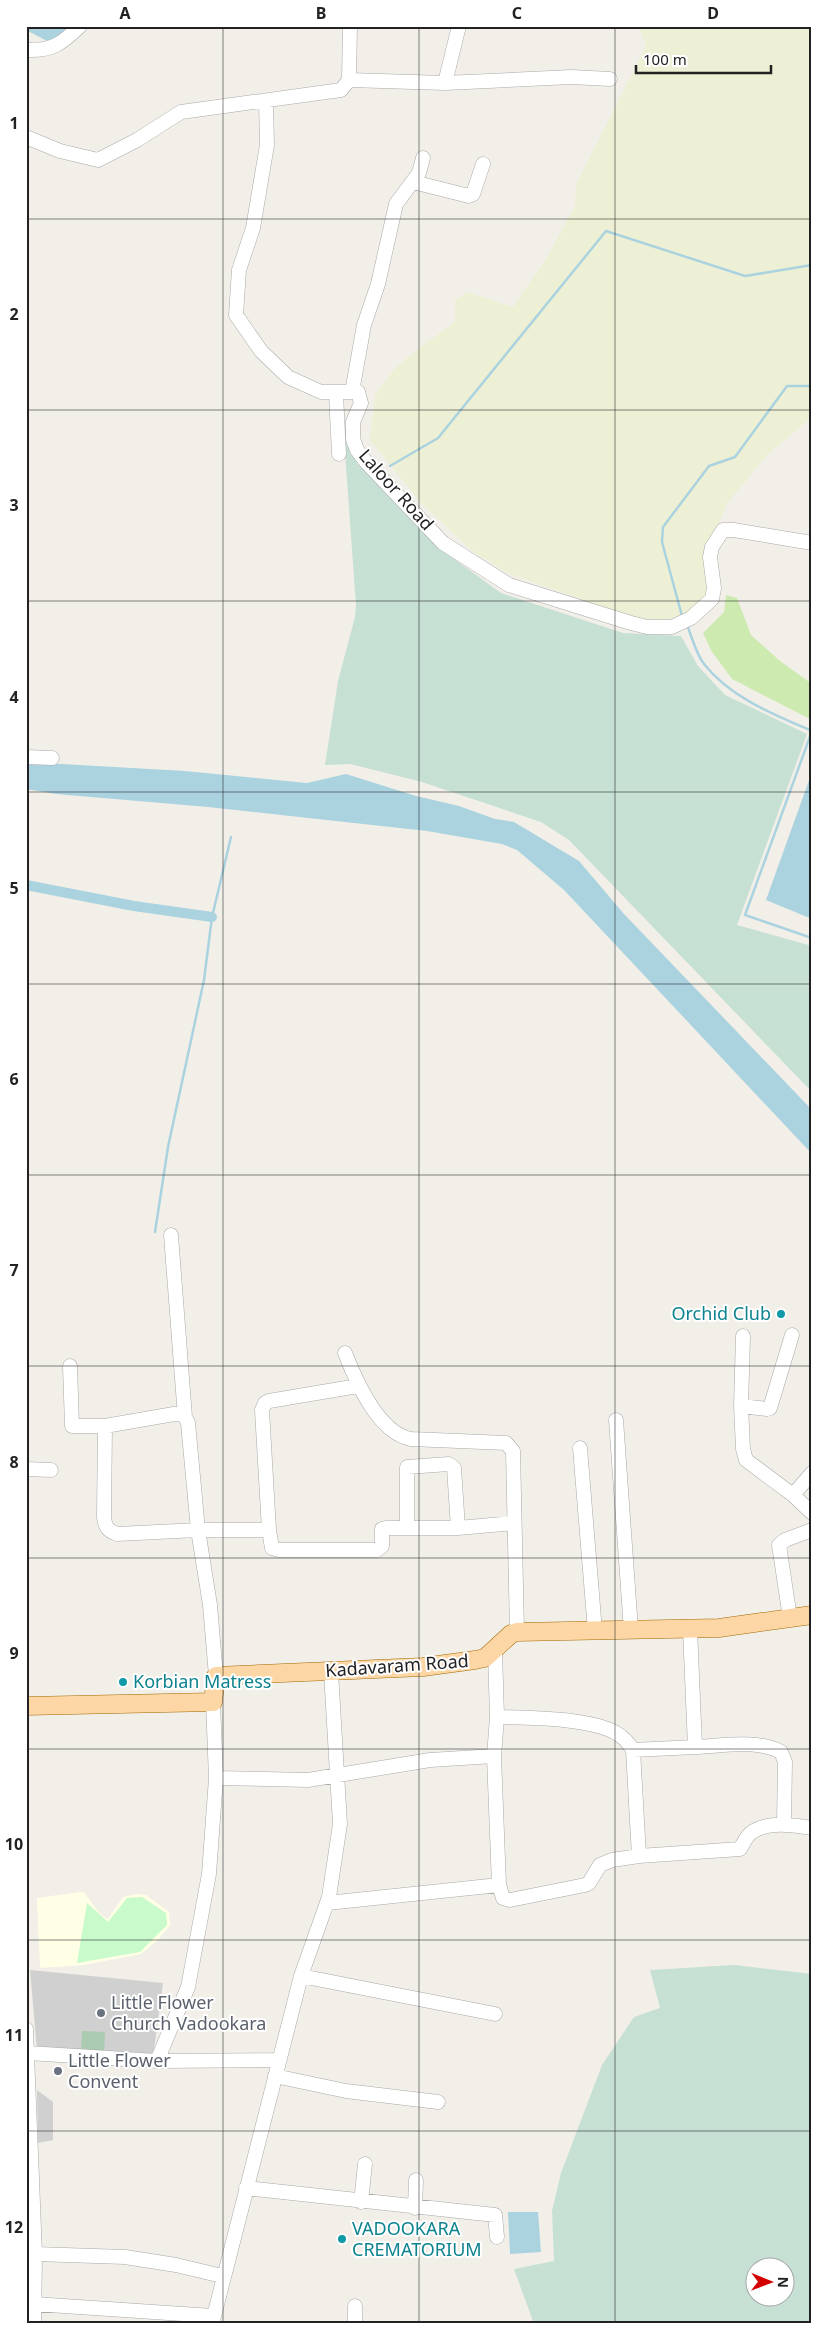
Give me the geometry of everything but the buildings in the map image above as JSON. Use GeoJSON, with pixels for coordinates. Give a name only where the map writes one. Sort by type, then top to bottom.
{"type":"FeatureCollection","features":[{"type":"Feature","properties":{"kind":"main road"},"geometry":{"type":"LineString","coordinates":[[517,1632],[719,1628],[812,1615]]}},
{"type":"Feature","properties":{"kind":"main road","name":"Kadavaram Road"},"geometry":{"type":"LineString","coordinates":[[216,1676],[423,1667],[475,1660],[485,1658],[495,1651],[511,1634],[517,1632]]}},
{"type":"Feature","properties":{"kind":"main road"},"geometry":{"type":"LineString","coordinates":[[26,1706],[213,1702],[216,1676]]}},
{"type":"Feature","properties":{"kind":"street"},"geometry":{"type":"LineString","coordinates":[[26,50],[49,49],[60,44],[80,26]]}},
{"type":"Feature","properties":{"kind":"street"},"geometry":{"type":"LineString","coordinates":[[26,138],[60,151],[98,160],[137,140],[181,112],[266,102],[341,90],[349,80],[350,26]]}},
{"type":"Feature","properties":{"kind":"street"},"geometry":{"type":"LineString","coordinates":[[445,82],[459,26]]}},
{"type":"Feature","properties":{"kind":"street"},"geometry":{"type":"LineString","coordinates":[[349,80],[445,82],[571,77],[610,79]]}},
{"type":"Feature","properties":{"kind":"street"},"geometry":{"type":"LineString","coordinates":[[266,102],[267,145],[253,228],[239,270],[236,315],[238,321],[261,351],[288,376],[314,390],[357,395]]}},
{"type":"Feature","properties":{"kind":"street","name":"Laloor Road"},"geometry":{"type":"LineString","coordinates":[[423,158],[419,173],[396,204],[378,284],[364,325],[353,428],[357,450],[443,543],[508,586],[533,595],[647,627],[666,628],[684,622],[714,594],[710,557],[712,548],[723,530],[734,530],[812,543]]}},
{"type":"Feature","properties":{"kind":"street"},"geometry":{"type":"LineString","coordinates":[[413,182],[469,196],[473,194],[483,164]]}},
{"type":"Feature","properties":{"kind":"street"},"geometry":{"type":"LineString","coordinates":[[336,394],[339,454]]}},
{"type":"Feature","properties":{"kind":"street"},"geometry":{"type":"LineString","coordinates":[[26,757],[52,758]]}},
{"type":"Feature","properties":{"kind":"street"},"geometry":{"type":"LineString","coordinates":[[171,1235],[185,1417],[188,1423],[198,1530],[210,1604],[216,1676]]}},
{"type":"Feature","properties":{"kind":"street"},"geometry":{"type":"LineString","coordinates":[[741,1406],[770,1408],[792,1334]]}},
{"type":"Feature","properties":{"kind":"street"},"geometry":{"type":"LineString","coordinates":[[744,1336],[741,1406],[742,1449],[746,1460],[792,1495],[812,1513]]}},
{"type":"Feature","properties":{"kind":"street"},"geometry":{"type":"LineString","coordinates":[[344,1353],[358,1386],[389,1428],[399,1437],[506,1443],[510,1446],[513,1451],[517,1632]]}},
{"type":"Feature","properties":{"kind":"street"},"geometry":{"type":"LineString","coordinates":[[70,1366],[72,1426],[105,1426],[174,1414],[185,1417]]}},
{"type":"Feature","properties":{"kind":"street"},"geometry":{"type":"LineString","coordinates":[[358,1386],[269,1401],[263,1406],[269,1530],[271,1545],[275,1550],[377,1550],[382,1546],[382,1529],[458,1528],[514,1523]]}},
{"type":"Feature","properties":{"kind":"street"},"geometry":{"type":"LineString","coordinates":[[616,1420],[631,1630]]}},
{"type":"Feature","properties":{"kind":"street"},"geometry":{"type":"LineString","coordinates":[[105,1426],[104,1517],[105,1525],[110,1532],[117,1534],[198,1530],[269,1530]]}},
{"type":"Feature","properties":{"kind":"street"},"geometry":{"type":"LineString","coordinates":[[580,1448],[595,1631]]}},
{"type":"Feature","properties":{"kind":"street"},"geometry":{"type":"LineString","coordinates":[[407,1528],[407,1467],[449,1464],[454,1468],[458,1528]]}},
{"type":"Feature","properties":{"kind":"street"},"geometry":{"type":"LineString","coordinates":[[26,1468],[51,1470]]}},
{"type":"Feature","properties":{"kind":"street"},"geometry":{"type":"LineString","coordinates":[[792,1495],[812,1473]]}},
{"type":"Feature","properties":{"kind":"street"},"geometry":{"type":"LineString","coordinates":[[790,1618],[779,1545],[785,1540],[812,1530]]}},
{"type":"Feature","properties":{"kind":"street"},"geometry":{"type":"LineString","coordinates":[[690,1628],[695,1746]]}},
{"type":"Feature","properties":{"kind":"street"},"geometry":{"type":"LineString","coordinates":[[495,1651],[497,1717],[494,1756],[499,1885],[501,1895],[505,1900],[575,1887],[589,1882],[596,1869],[606,1862],[639,1856],[740,1849],[750,1833],[762,1828],[784,1824],[812,1828]]}},
{"type":"Feature","properties":{"kind":"street"},"geometry":{"type":"LineString","coordinates":[[34,2304],[212,2320],[301,1976],[327,1903],[340,1824],[339,1776],[331,1672]]}},
{"type":"Feature","properties":{"kind":"street"},"geometry":{"type":"LineString","coordinates":[[157,2061],[188,1987],[209,1874],[216,1778],[213,1702]]}},
{"type":"Feature","properties":{"kind":"street"},"geometry":{"type":"LineString","coordinates":[[497,1717],[583,1723],[612,1731],[623,1737],[633,1750],[639,1856]]}},
{"type":"Feature","properties":{"kind":"street"},"geometry":{"type":"LineString","coordinates":[[633,1750],[695,1746],[754,1745],[771,1747],[781,1752],[785,1762],[784,1824]]}},
{"type":"Feature","properties":{"kind":"street"},"geometry":{"type":"LineString","coordinates":[[216,1778],[308,1780],[430,1760],[494,1756]]}},
{"type":"Feature","properties":{"kind":"street"},"geometry":{"type":"LineString","coordinates":[[327,1903],[499,1885]]}},
{"type":"Feature","properties":{"kind":"street"},"geometry":{"type":"LineString","coordinates":[[301,1976],[495,2014]]}},
{"type":"Feature","properties":{"kind":"street"},"geometry":{"type":"LineString","coordinates":[[26,2029],[28,2053],[29,2193],[35,2254],[34,2324]]}},
{"type":"Feature","properties":{"kind":"street"},"geometry":{"type":"LineString","coordinates":[[28,2053],[157,2061],[278,2060]]}},
{"type":"Feature","properties":{"kind":"street"},"geometry":{"type":"LineString","coordinates":[[276,2076],[346,2091],[438,2102]]}},
{"type":"Feature","properties":{"kind":"street"},"geometry":{"type":"LineString","coordinates":[[361,2202],[365,2164]]}},
{"type":"Feature","properties":{"kind":"street"},"geometry":{"type":"LineString","coordinates":[[415,2208],[416,2180]]}},
{"type":"Feature","properties":{"kind":"street"},"geometry":{"type":"LineString","coordinates":[[246,2188],[495,2216],[496,2237]]}},
{"type":"Feature","properties":{"kind":"street"},"geometry":{"type":"LineString","coordinates":[[35,2254],[125,2258],[176,2265],[222,2276]]}},
{"type":"Feature","properties":{"kind":"street"},"geometry":{"type":"LineString","coordinates":[[355,2306],[355,2324]]}},
{"type":"Feature","properties":{"kind":"shaded area"},"geometry":{"type":"Polygon","coordinates":[[[639,26],[812,26],[812,417],[768,454],[726,505],[705,558],[709,595],[694,611],[674,622],[633,618],[508,573],[473,552],[420,502],[370,440],[375,395],[395,368],[455,322],[455,300],[468,292],[513,307],[547,257],[575,206],[576,185],[646,46],[639,26]]]}},
{"type":"Feature","properties":{"kind":"shaded area"},"geometry":{"type":"Polygon","coordinates":[[[343,424],[357,463],[443,551],[501,593],[623,633],[681,636],[698,666],[725,695],[807,734],[737,925],[812,946],[812,1092],[569,840],[541,822],[422,782],[350,764],[325,765],[338,681],[355,617],[356,605],[343,424]]]}},
{"type":"Feature","properties":{"kind":"shaded area"},"geometry":{"type":"Polygon","coordinates":[[[84,1892],[100,1914],[108,1919],[123,1897],[137,1894],[146,1895],[169,1912],[170,1925],[159,1939],[141,1954],[84,1965],[40,1968],[37,1898],[84,1892]]]}},
{"type":"Feature","properties":{"kind":"shaded area"},"geometry":{"type":"Polygon","coordinates":[[[734,1965],[812,1974],[812,2324],[534,2324],[514,2269],[554,2261],[552,2211],[561,2173],[602,2065],[634,2017],[660,2008],[650,1970],[734,1965]]]}},
{"type":"Feature","properties":{"kind":"shaded area","name":"Little Flower Church Vadookara"},"geometry":{"type":"Polygon","coordinates":[[[30,1970],[163,1983],[153,2057],[37,2050],[30,1970]]]}},
{"type":"Feature","properties":{"kind":"shaded area"},"geometry":{"type":"Polygon","coordinates":[[[82,2031],[105,2032],[104,2052],[81,2051],[82,2031]]]}},
{"type":"Feature","properties":{"kind":"shaded area"},"geometry":{"type":"Polygon","coordinates":[[[37,2090],[53,2102],[53,2140],[38,2143],[37,2090]]]}},
{"type":"Feature","properties":{"kind":"green space"},"geometry":{"type":"Polygon","coordinates":[[[726,595],[737,598],[751,635],[780,661],[812,684],[812,720],[732,679],[712,652],[703,633],[724,612],[726,595]]]}},
{"type":"Feature","properties":{"kind":"green space"},"geometry":{"type":"Polygon","coordinates":[[[142,1897],[166,1913],[167,1925],[140,1952],[77,1963],[87,1903],[108,1922],[127,1898],[142,1897]]]}},
{"type":"Feature","properties":{"kind":"water"},"geometry":{"type":"Polygon","coordinates":[[[26,26],[79,26],[49,42],[26,30],[26,26]]]}},
{"type":"Feature","properties":{"kind":"water"},"geometry":{"type":"Polygon","coordinates":[[[26,762],[185,771],[307,783],[346,774],[416,796],[459,806],[495,819],[514,822],[579,861],[624,914],[812,1110],[812,1154],[564,890],[517,850],[502,844],[427,831],[208,807],[56,794],[26,789],[26,762]]]}},
{"type":"Feature","properties":{"kind":"water"},"geometry":{"type":"Polygon","coordinates":[[[812,772],[812,919],[766,900],[812,772]]]}},
{"type":"Feature","properties":{"kind":"water"},"geometry":{"type":"Polygon","coordinates":[[[508,2212],[538,2212],[541,2252],[510,2254],[508,2212]]]}},
{"type":"Feature","properties":{"kind":"waterway"},"geometry":{"type":"LineString","coordinates":[[390,466],[438,438],[606,231],[745,276],[812,265]]}},
{"type":"Feature","properties":{"kind":"waterway"},"geometry":{"type":"LineString","coordinates":[[682,616],[662,542],[663,527],[709,466],[735,457],[787,386],[812,386]]}},
{"type":"Feature","properties":{"kind":"waterway"},"geometry":{"type":"LineString","coordinates":[[687,625],[701,660],[715,676],[740,696],[754,704],[812,731],[745,915],[812,938]]}},
{"type":"Feature","properties":{"kind":"waterway"},"geometry":{"type":"LineString","coordinates":[[155,1232],[168,1147],[204,980],[212,917],[231,837]]}},
{"type":"Feature","properties":{"kind":"waterway"},"geometry":{"type":"LineString","coordinates":[[26,885],[134,906],[212,917]]}},
{"type":"Feature","properties":{"kind":"place","name":"Orchid Club"},"geometry":{"type":"Point","coordinates":[781,1314]}},
{"type":"Feature","properties":{"kind":"place","name":"Korbian Matress"},"geometry":{"type":"Point","coordinates":[123,1682]}},
{"type":"Feature","properties":{"kind":"place","name":"Little Flower Church Vadookara"},"geometry":{"type":"Point","coordinates":[101,2013]}},
{"type":"Feature","properties":{"kind":"place","name":"Little Flower Convent"},"geometry":{"type":"Point","coordinates":[58,2071]}},
{"type":"Feature","properties":{"kind":"place","name":"VADOOKARA CREMATORIUM"},"geometry":{"type":"Point","coordinates":[342,2239]}}]}
